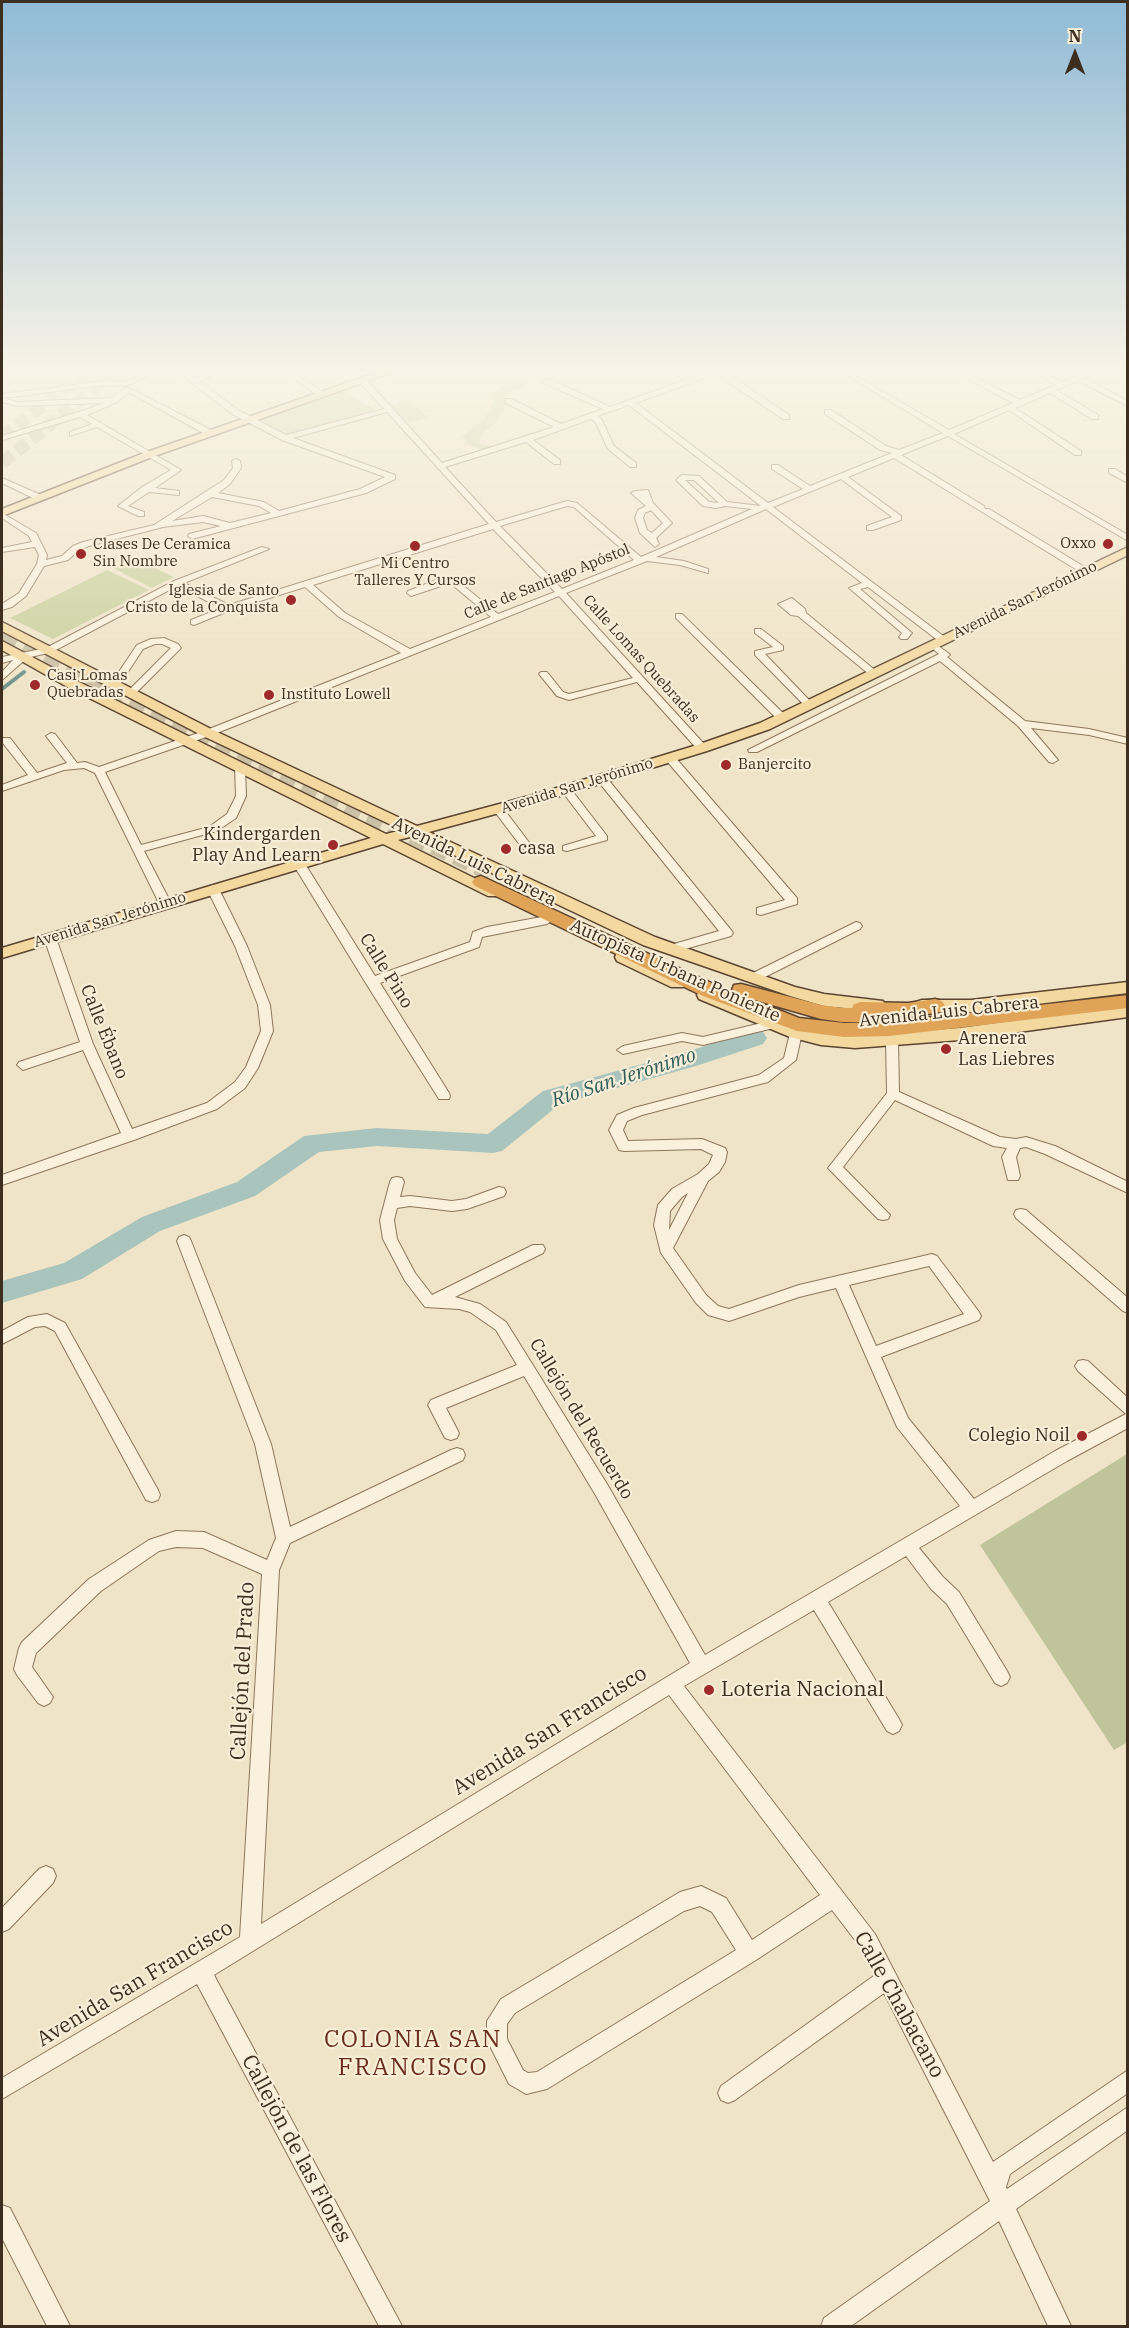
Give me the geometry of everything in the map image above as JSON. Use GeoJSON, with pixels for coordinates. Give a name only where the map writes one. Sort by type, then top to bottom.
{"type":"FeatureCollection","features":[{"type":"Feature","properties":{"kind":"highway","name":"Autopista Urbana Poniente"},"geometry":{"type":"LineString","coordinates":[[486,878],[784,1012],[837,1021],[917,1019],[1125,994],[889,1029],[844,1030],[776,1022],[486,878]]}},
{"type":"Feature","properties":{"kind":"highway"},"geometry":{"type":"LineString","coordinates":[[715,981],[753,986],[812,1004],[898,1010],[935,1006]]}},
{"type":"Feature","properties":{"kind":"highway"},"geometry":{"type":"LineString","coordinates":[[753,986],[791,1006],[850,1016],[915,1014],[971,1006]]}},
{"type":"Feature","properties":{"kind":"highway"},"geometry":{"type":"LineString","coordinates":[[790,991],[812,1004]]}},
{"type":"Feature","properties":{"kind":"highway"},"geometry":{"type":"LineString","coordinates":[[1004,1028],[1125,994]]}},
{"type":"Feature","properties":{"kind":"highway"},"geometry":{"type":"LineString","coordinates":[[776,1022],[855,1042]]}},
{"type":"Feature","properties":{"kind":"main road"},"geometry":{"type":"LineString","coordinates":[[2,514],[86,479]]}},
{"type":"Feature","properties":{"kind":"main road","name":"Avenida San Jerónimo"},"geometry":{"type":"LineString","coordinates":[[2,953],[384,839],[499,810],[702,748],[782,718],[1128,550]]}},
{"type":"Feature","properties":{"kind":"main road","name":"Avenida Luis Cabrera"},"geometry":{"type":"LineString","coordinates":[[2,626],[208,734],[417,830],[649,941],[753,986],[790,991],[855,1005],[971,1006],[1125,994]]}},
{"type":"Feature","properties":{"kind":"main road","name":"Avenida Luis Cabrera"},"geometry":{"type":"LineString","coordinates":[[2,645],[76,686],[547,920],[664,977],[776,1022],[796,1033],[821,1039],[855,1042],[892,1040],[1128,1011]]}},
{"type":"Feature","properties":{"kind":"main road"},"geometry":{"type":"LineString","coordinates":[[366,830],[380,825],[388,817]]}},
{"type":"Feature","properties":{"kind":"main road"},"geometry":{"type":"LineString","coordinates":[[442,868],[450,859],[462,852]]}},
{"type":"Feature","properties":{"kind":"street"},"geometry":{"type":"LineString","coordinates":[[141,514],[122,506],[164,479]]}},
{"type":"Feature","properties":{"kind":"street"},"geometry":{"type":"LineString","coordinates":[[157,527],[211,495],[228,479]]}},
{"type":"Feature","properties":{"kind":"street"},"geometry":{"type":"LineString","coordinates":[[192,536],[276,512],[363,491],[389,479]]}},
{"type":"Feature","properties":{"kind":"street","name":"Calle Lomas Quebradas"},"geometry":{"type":"LineString","coordinates":[[452,479],[561,593],[702,748]]}},
{"type":"Feature","properties":{"kind":"street"},"geometry":{"type":"LineString","coordinates":[[683,479],[680,480],[706,504],[764,507]]}},
{"type":"Feature","properties":{"kind":"street"},"geometry":{"type":"LineString","coordinates":[[697,479],[725,504]]}},
{"type":"Feature","properties":{"kind":"street"},"geometry":{"type":"LineString","coordinates":[[728,479],[764,507],[777,513],[869,584],[938,642],[943,656],[1022,724],[1053,760]]}},
{"type":"Feature","properties":{"kind":"street"},"geometry":{"type":"LineString","coordinates":[[793,479],[809,489]]}},
{"type":"Feature","properties":{"kind":"street","name":"Calle de Santiago Apóstol"},"geometry":{"type":"LineString","coordinates":[[99,771],[208,734],[643,560],[835,479]]}},
{"type":"Feature","properties":{"kind":"street"},"geometry":{"type":"LineString","coordinates":[[846,479],[898,518],[870,528]]}},
{"type":"Feature","properties":{"kind":"street"},"geometry":{"type":"LineString","coordinates":[[936,479],[1084,571]]}},
{"type":"Feature","properties":{"kind":"street"},"geometry":{"type":"LineString","coordinates":[[1024,479],[1128,539]]}},
{"type":"Feature","properties":{"kind":"street"},"geometry":{"type":"LineString","coordinates":[[2,480],[38,497]]}},
{"type":"Feature","properties":{"kind":"street"},"geometry":{"type":"LineString","coordinates":[[222,486],[233,488]]}},
{"type":"Feature","properties":{"kind":"street"},"geometry":{"type":"LineString","coordinates":[[146,489],[176,494]]}},
{"type":"Feature","properties":{"kind":"street"},"geometry":{"type":"LineString","coordinates":[[250,492],[264,496]]}},
{"type":"Feature","properties":{"kind":"street"},"geometry":{"type":"LineString","coordinates":[[211,495],[261,504],[276,512]]}},
{"type":"Feature","properties":{"kind":"street"},"geometry":{"type":"LineString","coordinates":[[194,622],[228,608],[567,503],[576,505],[643,560],[681,562],[705,571]]}},
{"type":"Feature","properties":{"kind":"street"},"geometry":{"type":"LineString","coordinates":[[652,537],[668,523],[651,505],[639,514],[643,531],[652,537],[659,553]]}},
{"type":"Feature","properties":{"kind":"street"},"geometry":{"type":"LineString","coordinates":[[2,514],[33,536],[43,555],[23,594],[9,605],[2,607]]}},
{"type":"Feature","properties":{"kind":"street"},"geometry":{"type":"LineString","coordinates":[[40,564],[66,558],[76,548],[86,544],[157,527],[203,519],[227,525]]}},
{"type":"Feature","properties":{"kind":"street"},"geometry":{"type":"LineString","coordinates":[[2,550],[38,544]]}},
{"type":"Feature","properties":{"kind":"street"},"geometry":{"type":"LineString","coordinates":[[2,660],[50,650],[177,583],[265,549]]}},
{"type":"Feature","properties":{"kind":"street"},"geometry":{"type":"LineString","coordinates":[[411,593],[444,580],[450,580],[456,582],[497,618]]}},
{"type":"Feature","properties":{"kind":"street"},"geometry":{"type":"LineString","coordinates":[[177,583],[228,608]]}},
{"type":"Feature","properties":{"kind":"street"},"geometry":{"type":"LineString","coordinates":[[307,584],[342,615],[409,653]]}},
{"type":"Feature","properties":{"kind":"street"},"geometry":{"type":"LineString","coordinates":[[869,584],[853,588],[908,633],[904,638]]}},
{"type":"Feature","properties":{"kind":"street"},"geometry":{"type":"LineString","coordinates":[[801,614],[838,646],[837,650],[870,675]]}},
{"type":"Feature","properties":{"kind":"street"},"geometry":{"type":"LineString","coordinates":[[679,616],[782,718]]}},
{"type":"Feature","properties":{"kind":"street"},"geometry":{"type":"LineString","coordinates":[[758,632],[780,648],[758,653],[809,705]]}},
{"type":"Feature","properties":{"kind":"street"},"geometry":{"type":"LineString","coordinates":[[115,685],[140,647],[154,641],[164,641],[175,646],[176,648],[130,693]]}},
{"type":"Feature","properties":{"kind":"street"},"geometry":{"type":"LineString","coordinates":[[2,677],[23,656]]}},
{"type":"Feature","properties":{"kind":"street"},"geometry":{"type":"LineString","coordinates":[[753,750],[943,656]]}},
{"type":"Feature","properties":{"kind":"street"},"geometry":{"type":"LineString","coordinates":[[544,674],[560,694],[569,697],[639,679]]}},
{"type":"Feature","properties":{"kind":"street"},"geometry":{"type":"LineString","coordinates":[[1022,724],[1089,732],[1128,741]]}},
{"type":"Feature","properties":{"kind":"street"},"geometry":{"type":"LineString","coordinates":[[51,736],[74,765]]}},
{"type":"Feature","properties":{"kind":"street"},"geometry":{"type":"LineString","coordinates":[[6,740],[35,777]]}},
{"type":"Feature","properties":{"kind":"street"},"geometry":{"type":"LineString","coordinates":[[670,758],[793,901],[761,911]]}},
{"type":"Feature","properties":{"kind":"street"},"geometry":{"type":"LineString","coordinates":[[2,788],[74,765],[94,767],[99,771],[165,903]]}},
{"type":"Feature","properties":{"kind":"street"},"geometry":{"type":"LineString","coordinates":[[138,849],[213,829],[231,816],[241,796],[240,767]]}},
{"type":"Feature","properties":{"kind":"street"},"geometry":{"type":"LineString","coordinates":[[602,779],[727,933],[671,949]]}},
{"type":"Feature","properties":{"kind":"street"},"geometry":{"type":"LineString","coordinates":[[566,790],[603,838],[567,848]]}},
{"type":"Feature","properties":{"kind":"street"},"geometry":{"type":"LineString","coordinates":[[499,810],[527,848]]}},
{"type":"Feature","properties":{"kind":"street","name":"Calle Pino"},"geometry":{"type":"LineString","coordinates":[[299,864],[444,1096]]}},
{"type":"Feature","properties":{"kind":"street"},"geometry":{"type":"LineString","coordinates":[[2,1180],[212,1106],[240,1085],[252,1068],[267,1031],[264,1005],[241,946],[213,889]]}},
{"type":"Feature","properties":{"kind":"street"},"geometry":{"type":"LineString","coordinates":[[371,982],[475,944],[477,935],[484,932],[547,920]]}},
{"type":"Feature","properties":{"kind":"street"},"geometry":{"type":"LineString","coordinates":[[753,986],[856,926]]}},
{"type":"Feature","properties":{"kind":"street","name":"Calle Ébano"},"geometry":{"type":"LineString","coordinates":[[50,938],[87,1044],[129,1137]]}},
{"type":"Feature","properties":{"kind":"street"},"geometry":{"type":"LineString","coordinates":[[623,1050],[682,1037],[703,1041],[776,1022]]}},
{"type":"Feature","properties":{"kind":"street"},"geometry":{"type":"LineString","coordinates":[[666,1249],[702,1178],[720,1158],[720,1152],[702,1144],[624,1146],[616,1130],[622,1118],[639,1111],[763,1079],[790,1060],[796,1033]]}},
{"type":"Feature","properties":{"kind":"street"},"geometry":{"type":"LineString","coordinates":[[883,1215],[835,1168],[893,1094],[892,1040]]}},
{"type":"Feature","properties":{"kind":"street"},"geometry":{"type":"LineString","coordinates":[[23,1065],[87,1044]]}},
{"type":"Feature","properties":{"kind":"street"},"geometry":{"type":"LineString","coordinates":[[893,1094],[998,1142],[1016,1144],[1026,1142],[1050,1150],[1128,1188]]}},
{"type":"Feature","properties":{"kind":"street"},"geometry":{"type":"LineString","coordinates":[[1013,1176],[1009,1157],[1016,1144]]}},
{"type":"Feature","properties":{"kind":"street"},"geometry":{"type":"LineString","coordinates":[[702,1178],[677,1193],[663,1209],[662,1225],[666,1249],[701,1299],[713,1311],[729,1315],[800,1291],[932,1260],[974,1317],[873,1354]]}},
{"type":"Feature","properties":{"kind":"street"},"geometry":{"type":"LineString","coordinates":[[397,1182],[387,1220],[390,1239],[410,1277],[430,1303],[538,1249]]}},
{"type":"Feature","properties":{"kind":"street"},"geometry":{"type":"LineString","coordinates":[[391,1204],[410,1201],[452,1206],[467,1204],[499,1192]]}},
{"type":"Feature","properties":{"kind":"street"},"geometry":{"type":"LineString","coordinates":[[1021,1214],[1128,1306]]}},
{"type":"Feature","properties":{"kind":"street"},"geometry":{"type":"LineString","coordinates":[[184,1241],[236,1370],[262,1444],[284,1538],[457,1455]]}},
{"type":"Feature","properties":{"kind":"street"},"geometry":{"type":"LineString","coordinates":[[840,1282],[902,1422],[972,1509]]}},
{"type":"Feature","properties":{"kind":"street","name":"Callejón del Recuerdo"},"geometry":{"type":"LineString","coordinates":[[430,1303],[459,1303],[475,1308],[501,1326],[601,1489],[702,1667]]}},
{"type":"Feature","properties":{"kind":"street"},"geometry":{"type":"LineString","coordinates":[[2,1338],[33,1321],[47,1320],[60,1327],[152,1495]]}},
{"type":"Feature","properties":{"kind":"street"},"geometry":{"type":"LineString","coordinates":[[1083,1366],[1128,1408]]}},
{"type":"Feature","properties":{"kind":"street"},"geometry":{"type":"LineString","coordinates":[[451,1433],[436,1405],[527,1368]]}},
{"type":"Feature","properties":{"kind":"street","name":"Avenida San Francisco"},"geometry":{"type":"LineString","coordinates":[[2,2089],[250,1942],[671,1684],[1128,1420]]}},
{"type":"Feature","properties":{"kind":"street","name":"Callejón del Prado"},"geometry":{"type":"LineString","coordinates":[[250,1942],[271,1570],[284,1538]]}},
{"type":"Feature","properties":{"kind":"street"},"geometry":{"type":"LineString","coordinates":[[44,1696],[22,1669],[28,1648],[95,1585],[155,1545],[176,1539],[204,1540],[271,1570]]}},
{"type":"Feature","properties":{"kind":"street"},"geometry":{"type":"LineString","coordinates":[[908,1546],[937,1583],[953,1598],[1001,1677]]}},
{"type":"Feature","properties":{"kind":"street"},"geometry":{"type":"LineString","coordinates":[[817,1600],[893,1725]]}},
{"type":"Feature","properties":{"kind":"street","name":"Calle Chabacano"},"geometry":{"type":"LineString","coordinates":[[671,1684],[868,1941],[999,2197],[1060,2326]]}},
{"type":"Feature","properties":{"kind":"street"},"geometry":{"type":"LineString","coordinates":[[2,1922],[46,1876]]}},
{"type":"Feature","properties":{"kind":"street"},"geometry":{"type":"LineString","coordinates":[[749,1953],[719,1905],[701,1896],[680,1902],[508,2007],[497,2021],[497,2040],[516,2077],[526,2084],[540,2082],[749,1953],[834,1897]]}},
{"type":"Feature","properties":{"kind":"street","name":"Callejón de las Flores"},"geometry":{"type":"LineString","coordinates":[[201,1971],[391,2326]]}},
{"type":"Feature","properties":{"kind":"street"},"geometry":{"type":"LineString","coordinates":[[728,2093],[888,1978]]}},
{"type":"Feature","properties":{"kind":"street"},"geometry":{"type":"LineString","coordinates":[[999,2197],[1002,2167],[1128,2080]]}},
{"type":"Feature","properties":{"kind":"street"},"geometry":{"type":"LineString","coordinates":[[832,2326],[999,2197],[1128,2117]]}},
{"type":"Feature","properties":{"kind":"street"},"geometry":{"type":"LineString","coordinates":[[2,2216],[59,2326]]}},
{"type":"Feature","properties":{"kind":"green space"},"geometry":{"type":"Polygon","coordinates":[[[134,558],[174,577],[152,588],[113,568],[134,558]]]}},
{"type":"Feature","properties":{"kind":"green space"},"geometry":{"type":"Polygon","coordinates":[[[107,570],[149,590],[53,639],[10,618],[107,570]]]}},
{"type":"Feature","properties":{"kind":"green space"},"geometry":{"type":"Polygon","coordinates":[[[1127,1454],[1128,1742],[1114,1750],[980,1545],[1127,1454]]]}},
{"type":"Feature","properties":{"kind":"waterway"},"geometry":{"type":"LineString","coordinates":[[2,689],[24,672]]}},
{"type":"Feature","properties":{"kind":"waterway","name":"Río San Jerónimo"},"geometry":{"type":"LineString","coordinates":[[2,1292],[72,1271],[151,1224],[246,1189],[313,1143],[377,1137],[493,1144],[552,1097],[688,1060],[755,1038]]}},
{"type":"Feature","properties":{"kind":"tunnel"},"geometry":{"type":"LineString","coordinates":[[2,636],[116,697],[490,873]]}},
{"type":"Feature","properties":{"kind":"place","name":"Oxxo"},"geometry":{"type":"Point","coordinates":[1108,544]}},
{"type":"Feature","properties":{"kind":"place","name":"Mi Centro Talleres Y Cursos"},"geometry":{"type":"Point","coordinates":[415,546]}},
{"type":"Feature","properties":{"kind":"place","name":"Clases De Ceramica Sin Nombre"},"geometry":{"type":"Point","coordinates":[81,554]}},
{"type":"Feature","properties":{"kind":"place","name":"Iglesia de Santo Cristo de la Conquista"},"geometry":{"type":"Point","coordinates":[291,600]}},
{"type":"Feature","properties":{"kind":"place","name":"Casi Lomas Quebradas"},"geometry":{"type":"Point","coordinates":[35,685]}},
{"type":"Feature","properties":{"kind":"place","name":"Instituto Lowell"},"geometry":{"type":"Point","coordinates":[269,695]}},
{"type":"Feature","properties":{"kind":"place","name":"Banjercito"},"geometry":{"type":"Point","coordinates":[726,765]}},
{"type":"Feature","properties":{"kind":"place","name":"Kindergarden Play And Learn"},"geometry":{"type":"Point","coordinates":[333,845]}},
{"type":"Feature","properties":{"kind":"place","name":"casa"},"geometry":{"type":"Point","coordinates":[506,849]}},
{"type":"Feature","properties":{"kind":"place","name":"Arenera Las Liebres"},"geometry":{"type":"Point","coordinates":[946,1049]}},
{"type":"Feature","properties":{"kind":"place","name":"Colegio Noil"},"geometry":{"type":"Point","coordinates":[1082,1436]}},
{"type":"Feature","properties":{"kind":"place","name":"Loteria Nacional"},"geometry":{"type":"Point","coordinates":[709,1690]}},
{"type":"Feature","properties":{"kind":"district","name":"COLONIA SAN FRANCISCO"},"geometry":{"type":"Point","coordinates":[413,2054]}}]}
